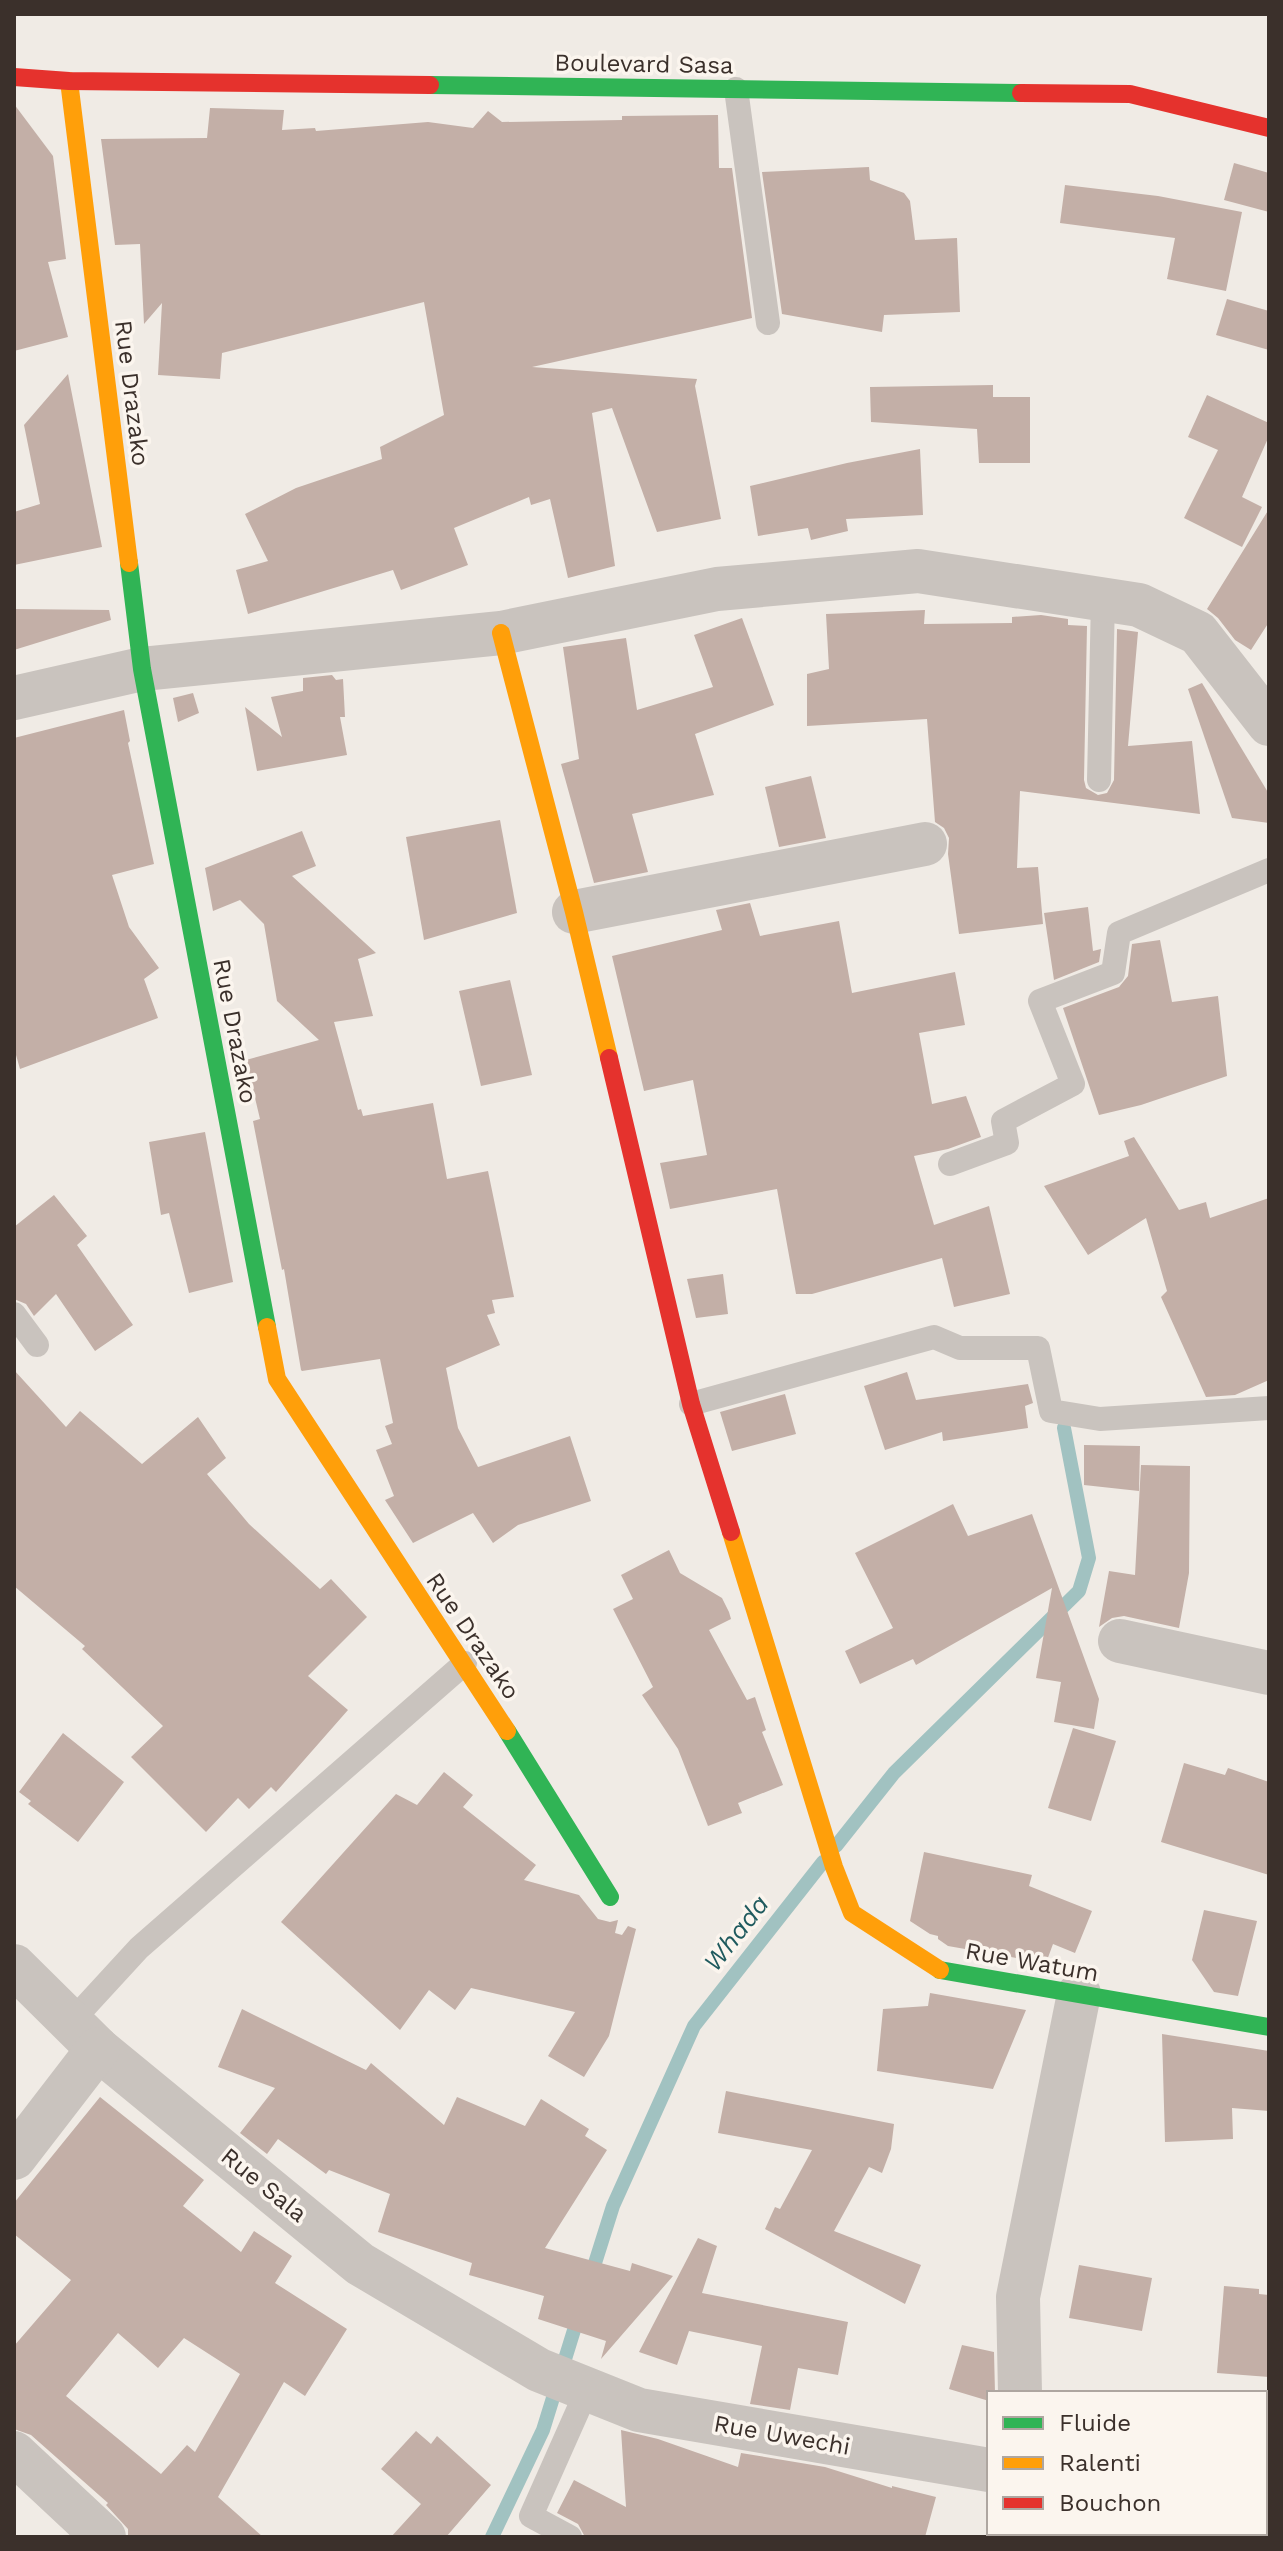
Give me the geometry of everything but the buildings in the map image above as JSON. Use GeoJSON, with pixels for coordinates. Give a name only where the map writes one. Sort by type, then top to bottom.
{"type":"FeatureCollection","features":[{"type":"Feature","properties":{"kind":"street","name":"Boulevard Sasa"},"geometry":{"type":"LineString","coordinates":[[14,77],[69,81],[1130,94],[1269,128]]}},
{"type":"Feature","properties":{"kind":"street","name":"Rue Drazako"},"geometry":{"type":"LineString","coordinates":[[69,81],[142,669],[277,1379],[424,1607],[465,1663],[610,1897]]}},
{"type":"Feature","properties":{"kind":"street"},"geometry":{"type":"LineString","coordinates":[[14,698],[142,669],[501,633],[717,589],[918,571],[1139,605],[1198,633],[1269,724]]}},
{"type":"Feature","properties":{"kind":"street","name":"Rue Watum"},"geometry":{"type":"LineString","coordinates":[[501,633],[574,912],[691,1404],[834,1867],[852,1913],[939,1970],[1269,2027]]}},
{"type":"Feature","properties":{"kind":"street"},"geometry":{"type":"LineString","coordinates":[[574,912],[925,844]]}},
{"type":"Feature","properties":{"kind":"street"},"geometry":{"type":"LineString","coordinates":[[1120,1641],[1269,1673]]}},
{"type":"Feature","properties":{"kind":"street","name":"Rue Sala"},"geometry":{"type":"LineString","coordinates":[[14,1966],[84,2036],[360,2264],[539,2370],[583,2388]]}},
{"type":"Feature","properties":{"kind":"street"},"geometry":{"type":"LineString","coordinates":[[1020,2391],[1018,2297],[1079,1994]]}},
{"type":"Feature","properties":{"kind":"street"},"geometry":{"type":"LineString","coordinates":[[14,2158],[84,2036]]}},
{"type":"Feature","properties":{"kind":"street","name":"Rue Uwechi"},"geometry":{"type":"LineString","coordinates":[[583,2388],[639,2410],[987,2470]]}},
{"type":"Feature","properties":{"kind":"street"},"geometry":{"type":"LineString","coordinates":[[14,2453],[104,2537]]}},
{"type":"Feature","properties":{"kind":"lane"},"geometry":{"type":"LineString","coordinates":[[736,89],[768,323]]}},
{"type":"Feature","properties":{"kind":"lane"},"geometry":{"type":"LineString","coordinates":[[1099,780],[1103,599]]}},
{"type":"Feature","properties":{"kind":"lane"},"geometry":{"type":"LineString","coordinates":[[950,1164],[1007,1143],[1003,1121],[1073,1084],[1040,1001],[1113,973],[1119,933],[1269,870]]}},
{"type":"Feature","properties":{"kind":"lane"},"geometry":{"type":"LineString","coordinates":[[14,1314],[37,1345]]}},
{"type":"Feature","properties":{"kind":"lane"},"geometry":{"type":"LineString","coordinates":[[691,1404],[934,1337],[960,1348],[1038,1348],[1051,1411],[1100,1419],[1269,1408]]}},
{"type":"Feature","properties":{"kind":"lane"},"geometry":{"type":"LineString","coordinates":[[84,2036],[139,1948],[465,1663]]}},
{"type":"Feature","properties":{"kind":"lane"},"geometry":{"type":"LineString","coordinates":[[570,2537],[531,2516],[583,2388]]}},
{"type":"Feature","properties":{"kind":"waterway","name":"Whada"},"geometry":{"type":"LineString","coordinates":[[836,1846],[894,1773],[1079,1591],[1089,1558],[1064,1428]]}},
{"type":"Feature","properties":{"kind":"waterway","name":"Whada"},"geometry":{"type":"LineString","coordinates":[[590,2279],[613,2206],[694,2026],[823,1862]]}},
{"type":"Feature","properties":{"kind":"waterway","name":"Whada"},"geometry":{"type":"LineString","coordinates":[[492,2537],[543,2430],[579,2314]]}},
{"type":"Feature","properties":{"kind":"traffic: fast"},"geometry":{"type":"LineString","coordinates":[[430,85],[1021,93]]}},
{"type":"Feature","properties":{"kind":"traffic: fast"},"geometry":{"type":"LineString","coordinates":[[129,563],[142,669],[267,1327]]}},
{"type":"Feature","properties":{"kind":"traffic: fast"},"geometry":{"type":"LineString","coordinates":[[507,1731],[610,1897]]}},
{"type":"Feature","properties":{"kind":"traffic: fast"},"geometry":{"type":"LineString","coordinates":[[940,1970],[1269,2027]]}},
{"type":"Feature","properties":{"kind":"traffic: slow"},"geometry":{"type":"LineString","coordinates":[[69,81],[129,563]]}},
{"type":"Feature","properties":{"kind":"traffic: slow"},"geometry":{"type":"LineString","coordinates":[[501,633],[609,1058]]}},
{"type":"Feature","properties":{"kind":"traffic: slow"},"geometry":{"type":"LineString","coordinates":[[267,1327],[277,1379],[507,1731]]}},
{"type":"Feature","properties":{"kind":"traffic: slow"},"geometry":{"type":"LineString","coordinates":[[731,1532],[834,1867],[852,1913],[940,1970]]}},
{"type":"Feature","properties":{"kind":"traffic: jam"},"geometry":{"type":"LineString","coordinates":[[14,77],[69,81],[430,85]]}},
{"type":"Feature","properties":{"kind":"traffic: jam"},"geometry":{"type":"LineString","coordinates":[[1021,93],[1130,94],[1269,128]]}},
{"type":"Feature","properties":{"kind":"traffic: jam"},"geometry":{"type":"LineString","coordinates":[[609,1058],[691,1404],[731,1532]]}}]}
